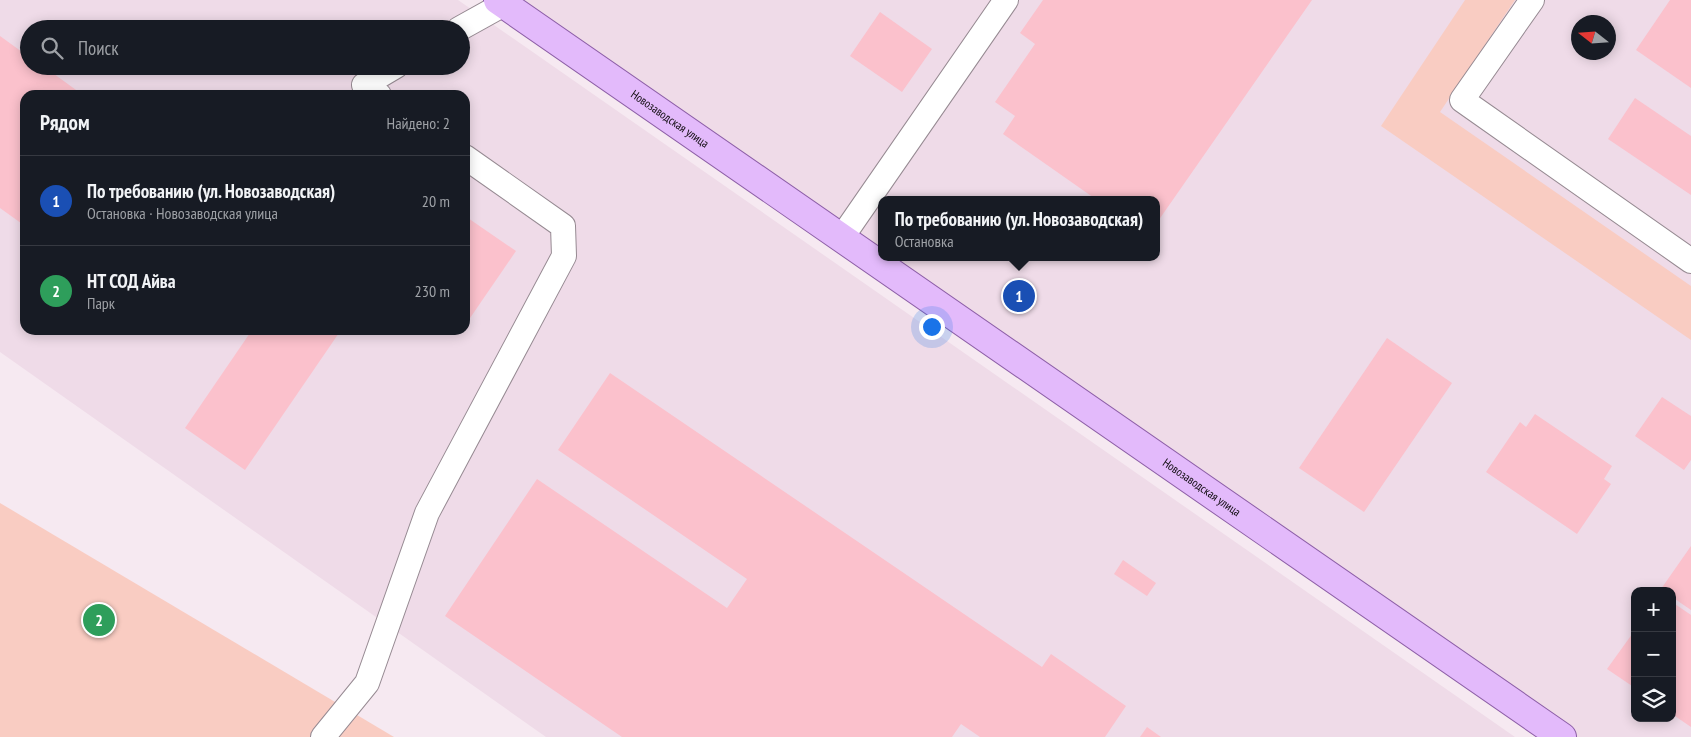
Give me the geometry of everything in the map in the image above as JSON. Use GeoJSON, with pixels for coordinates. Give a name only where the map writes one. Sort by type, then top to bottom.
{"type":"FeatureCollection","features":[{"type":"Feature","properties":{"kind":"main road","name":"Новозаводская улица"},"geometry":{"type":"LineString","coordinates":[[501,2],[1562,737]]}},
{"type":"Feature","properties":{"kind":"street"},"geometry":{"type":"LineString","coordinates":[[842,237],[1006,0]]}},
{"type":"Feature","properties":{"kind":"street"},"geometry":{"type":"LineString","coordinates":[[1532,0],[1462,100],[1691,261]]}},
{"type":"Feature","properties":{"kind":"street"},"geometry":{"type":"LineString","coordinates":[[470,22],[501,2]]}},
{"type":"Feature","properties":{"kind":"street"},"geometry":{"type":"LineString","coordinates":[[372,90],[364,85],[381,75]]}},
{"type":"Feature","properties":{"kind":"street"},"geometry":{"type":"LineString","coordinates":[[324,737],[367,682],[427,513],[564,256],[563,226],[470,160]]}},
{"type":"Feature","properties":{"kind":"shaded area"},"geometry":{"type":"Polygon","coordinates":[[[0,0],[458,0],[1515,737],[546,737],[0,352],[0,0]]]}},
{"type":"Feature","properties":{"kind":"shaded area"},"geometry":{"type":"Polygon","coordinates":[[[498,0],[1691,0],[1691,737],[1562,737],[498,0]]]}},
{"type":"Feature","properties":{"kind":"shaded area"},"geometry":{"type":"Polygon","coordinates":[[[1465,0],[1515,0],[1440,112],[1691,286],[1691,340],[1381,126],[1465,0]]]}},
{"type":"Feature","properties":{"kind":"shaded area"},"geometry":{"type":"Polygon","coordinates":[[[0,503],[394,737],[0,737],[0,503]]]}},
{"type":"Feature","properties":{"kind":"building"},"geometry":{"type":"Polygon","coordinates":[[[1043,0],[1312,0],[1160,218],[1160,196],[1091,196],[1003,134],[1015,116],[995,102],[1035,44],[1020,33],[1043,0]]]}},
{"type":"Feature","properties":{"kind":"building"},"geometry":{"type":"Polygon","coordinates":[[[1670,0],[1691,0],[1691,88],[1636,50],[1670,0]]]}},
{"type":"Feature","properties":{"kind":"building"},"geometry":{"type":"Polygon","coordinates":[[[880,12],[932,49],[902,92],[850,56],[880,12]]]}},
{"type":"Feature","properties":{"kind":"building"},"geometry":{"type":"Polygon","coordinates":[[[0,36],[20,50],[20,75],[55,75],[76,90],[20,90],[20,222],[0,208],[0,36]]]}},
{"type":"Feature","properties":{"kind":"building"},"geometry":{"type":"Polygon","coordinates":[[[1635,98],[1691,136],[1691,195],[1608,139],[1635,98]]]}},
{"type":"Feature","properties":{"kind":"building"},"geometry":{"type":"Polygon","coordinates":[[[470,219],[516,251],[470,318],[470,219]]]}},
{"type":"Feature","properties":{"kind":"building"},"geometry":{"type":"Polygon","coordinates":[[[249,335],[338,335],[245,470],[185,428],[249,335]]]}},
{"type":"Feature","properties":{"kind":"building"},"geometry":{"type":"Polygon","coordinates":[[[1387,338],[1452,383],[1364,512],[1299,468],[1387,338]]]}},
{"type":"Feature","properties":{"kind":"building"},"geometry":{"type":"Polygon","coordinates":[[[610,373],[1042,667],[1051,654],[1126,706],[1105,737],[980,737],[961,724],[952,737],[622,737],[445,616],[537,479],[727,608],[747,579],[558,450],[610,373]]]}},
{"type":"Feature","properties":{"kind":"building"},"geometry":{"type":"Polygon","coordinates":[[[1662,397],[1691,416],[1691,460],[1684,470],[1635,436],[1662,397]]]}},
{"type":"Feature","properties":{"kind":"building"},"geometry":{"type":"Polygon","coordinates":[[[1535,414],[1612,466],[1604,479],[1611,484],[1577,534],[1486,472],[1520,422],[1526,427],[1535,414]]]}},
{"type":"Feature","properties":{"kind":"building"},"geometry":{"type":"Polygon","coordinates":[[[1691,546],[1691,610],[1676,600],[1676,587],[1662,587],[1691,546]]]}},
{"type":"Feature","properties":{"kind":"building"},"geometry":{"type":"Polygon","coordinates":[[[1123,560],[1156,583],[1147,596],[1114,574],[1123,560]]]}},
{"type":"Feature","properties":{"kind":"building"},"geometry":{"type":"Polygon","coordinates":[[[1676,605],[1691,615],[1691,727],[1676,717],[1676,605]]]}},
{"type":"Feature","properties":{"kind":"building"},"geometry":{"type":"Polygon","coordinates":[[[1631,636],[1631,685],[1607,669],[1631,636]]]}},
{"type":"Feature","properties":{"kind":"building"},"geometry":{"type":"Polygon","coordinates":[[[1147,727],[1161,737],[1140,737],[1147,727]]]}},
{"type":"Feature","properties":{"kind":"place","name":"По требованию (ул. Новозаводская)"},"geometry":{"type":"Point","coordinates":[1019,296]}},
{"type":"Feature","properties":{"kind":"place","name":"НТ СОД Айва"},"geometry":{"type":"Point","coordinates":[99,620]}}]}
